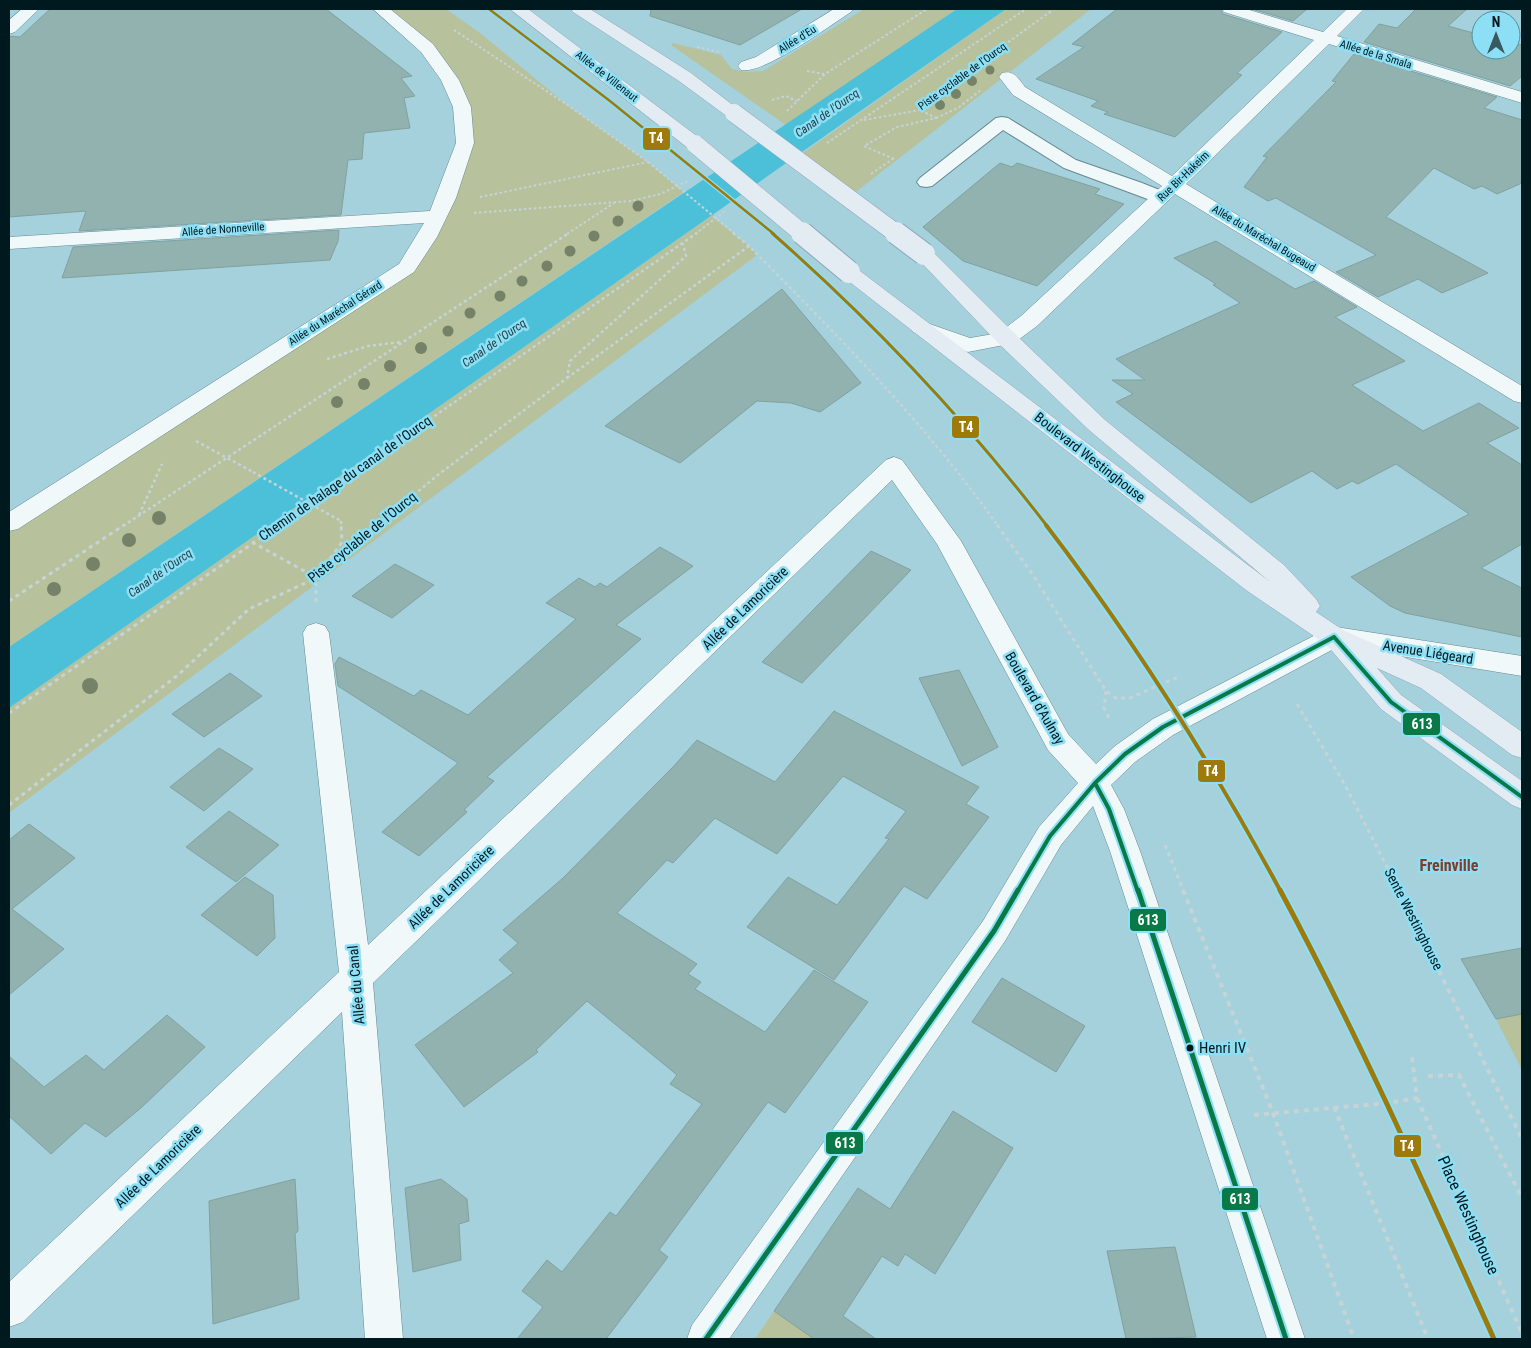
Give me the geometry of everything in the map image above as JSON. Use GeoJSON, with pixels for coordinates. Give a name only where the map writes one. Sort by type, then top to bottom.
{"type":"FeatureCollection","features":[{"type":"Feature","properties":{"kind":"main road","name":"Allée de Villenaut"},"geometry":{"type":"LineString","coordinates":[[518,9],[695,144],[849,272]]}},
{"type":"Feature","properties":{"kind":"main road","name":"Boulevard Westinghouse"},"geometry":{"type":"LineString","coordinates":[[579,9],[685,77],[924,254],[1006,338],[1097,425],[1275,571],[1391,702],[1521,799]]}},
{"type":"Feature","properties":{"kind":"main road","name":"Boulevard Westinghouse"},"geometry":{"type":"LineString","coordinates":[[849,272],[1249,579],[1334,637],[1431,681],[1522,747]]}},
{"type":"Feature","properties":{"kind":"street"},"geometry":{"type":"LineString","coordinates":[[9,29],[31,9]]}},
{"type":"Feature","properties":{"kind":"street","name":"Allée du Maréchal Gérard"},"geometry":{"type":"LineString","coordinates":[[9,523],[407,268],[427,237],[440,210],[465,143],[462,107],[450,80],[427,48],[381,9]]}},
{"type":"Feature","properties":{"kind":"street","name":"Allée d'Eu"},"geometry":{"type":"LineString","coordinates":[[747,66],[762,61],[846,9]]}},
{"type":"Feature","properties":{"kind":"street","name":"Allée de la Smala"},"geometry":{"type":"LineString","coordinates":[[1230,9],[1522,98]]}},
{"type":"Feature","properties":{"kind":"street","name":"Rue Bir-Hakeim"},"geometry":{"type":"LineString","coordinates":[[1006,338],[1029,321],[1168,191],[1356,9]]}},
{"type":"Feature","properties":{"kind":"street","name":"Allée du Maréchal Bugeaud"},"geometry":{"type":"LineString","coordinates":[[1008,77],[1019,91],[1168,191],[1522,396]]}},
{"type":"Feature","properties":{"kind":"street","name":"Allée de Nonneville"},"geometry":{"type":"LineString","coordinates":[[9,243],[440,210]]}},
{"type":"Feature","properties":{"kind":"street"},"geometry":{"type":"LineString","coordinates":[[921,327],[968,345],[1006,338]]}},
{"type":"Feature","properties":{"kind":"street","name":"Boulevard d'Aulnay"},"geometry":{"type":"LineString","coordinates":[[894,465],[948,541],[1058,742],[1095,782],[1109,809],[1125,851],[1286,1339]]}},
{"type":"Feature","properties":{"kind":"street","name":"Allée de Lamoricière"},"geometry":{"type":"LineString","coordinates":[[9,1308],[894,465]]}},
{"type":"Feature","properties":{"kind":"street","name":"Allée du Canal"},"geometry":{"type":"LineString","coordinates":[[316,633],[356,978],[384,1339]]}},
{"type":"Feature","properties":{"kind":"street"},"geometry":{"type":"LineString","coordinates":[[706,1339],[994,931],[1050,836],[1095,782],[1125,754],[1162,728],[1334,637]]}},
{"type":"Feature","properties":{"kind":"street","name":"Avenue Liégeard"},"geometry":{"type":"LineString","coordinates":[[1334,637],[1522,666]]}},
{"type":"Feature","properties":{"kind":"lane"},"geometry":{"type":"LineString","coordinates":[[926,182],[1002,122],[1070,164],[1136,187],[1168,191]]}},
{"type":"Feature","properties":{"kind":"path"},"geometry":{"type":"LineString","coordinates":[[825,74],[927,9]]}},
{"type":"Feature","properties":{"kind":"path","name":"Piste cyclable de l'Ourcq"},"geometry":{"type":"LineString","coordinates":[[979,64],[920,110],[861,121],[1026,9]]}},
{"type":"Feature","properties":{"kind":"path","name":"Piste cyclable de l'Ourcq"},"geometry":{"type":"LineString","coordinates":[[994,52],[1054,9]]}},
{"type":"Feature","properties":{"kind":"path"},"geometry":{"type":"LineString","coordinates":[[446,25],[566,104],[648,162],[749,246],[867,366],[969,485],[1033,575],[1106,691]]}},
{"type":"Feature","properties":{"kind":"path"},"geometry":{"type":"LineString","coordinates":[[894,159],[864,146],[897,127],[936,118],[958,108],[988,84]]}},
{"type":"Feature","properties":{"kind":"path"},"geometry":{"type":"LineString","coordinates":[[920,110],[936,118]]}},
{"type":"Feature","properties":{"kind":"path"},"geometry":{"type":"LineString","coordinates":[[440,210],[596,171],[648,162]]}},
{"type":"Feature","properties":{"kind":"path"},"geometry":{"type":"LineString","coordinates":[[9,601],[614,203],[440,210]]}},
{"type":"Feature","properties":{"kind":"path","name":"Chemin de halage du canal de l'Ourcq"},"geometry":{"type":"LineString","coordinates":[[9,713],[252,542],[683,244],[686,256],[570,360],[567,378]]}},
{"type":"Feature","properties":{"kind":"path","name":"Piste cyclable de l'Ourcq"},"geometry":{"type":"LineString","coordinates":[[9,805],[178,675],[249,609],[316,578],[439,474],[749,246]]}},
{"type":"Feature","properties":{"kind":"path"},"geometry":{"type":"LineString","coordinates":[[164,423],[341,521],[342,542],[316,578],[316,633]]}},
{"type":"Feature","properties":{"kind":"path"},"geometry":{"type":"LineString","coordinates":[[139,516],[166,457]]}},
{"type":"Feature","properties":{"kind":"path"},"geometry":{"type":"LineString","coordinates":[[252,542],[316,578]]}},
{"type":"Feature","properties":{"kind":"path","name":"Sente Westinghouse"},"geometry":{"type":"LineString","coordinates":[[1297,704],[1345,785],[1372,836],[1434,956],[1522,1139]]}},
{"type":"Feature","properties":{"kind":"path"},"geometry":{"type":"LineString","coordinates":[[1163,839],[1273,1113],[1354,1339]]}},
{"type":"Feature","properties":{"kind":"path","name":"Place Westinghouse"},"geometry":{"type":"LineString","coordinates":[[1412,1057],[1417,1098],[1522,1333]]}},
{"type":"Feature","properties":{"kind":"path"},"geometry":{"type":"LineString","coordinates":[[1428,1076],[1459,1075],[1522,1198]]}},
{"type":"Feature","properties":{"kind":"path"},"geometry":{"type":"LineString","coordinates":[[1212,1118],[1388,1103],[1417,1098]]}},
{"type":"Feature","properties":{"kind":"path"},"geometry":{"type":"LineString","coordinates":[[1334,1107],[1428,1339]]}},
{"type":"Feature","properties":{"kind":"green space"},"geometry":{"type":"Polygon","coordinates":[[[381,9],[446,9],[480,33],[566,104],[648,162],[684,192],[9,647],[9,523],[407,268],[465,143],[450,80],[396,21],[381,9]]]}},
{"type":"Feature","properties":{"kind":"green space"},"geometry":{"type":"Polygon","coordinates":[[[864,9],[957,9],[786,125],[671,45],[673,43],[721,55],[732,69],[746,72],[763,71],[864,9]]]}},
{"type":"Feature","properties":{"kind":"green space"},"geometry":{"type":"Polygon","coordinates":[[[1006,9],[1091,9],[848,198],[796,158],[1006,9]]]}},
{"type":"Feature","properties":{"kind":"green space"},"geometry":{"type":"Polygon","coordinates":[[[714,214],[714,218],[749,246],[757,255],[9,813],[9,708],[714,214]]]}},
{"type":"Feature","properties":{"kind":"green space"},"geometry":{"type":"Polygon","coordinates":[[[1522,1014],[1522,1070],[1496,1019],[1522,1014]]]}},
{"type":"Feature","properties":{"kind":"green space"},"geometry":{"type":"Polygon","coordinates":[[[774,1311],[815,1339],[755,1339],[774,1311]]]}},
{"type":"Feature","properties":{"kind":"water","name":"Canal de l'Ourcq"},"geometry":{"type":"Polygon","coordinates":[[[957,9],[1006,9],[9,708],[9,647],[957,9]]]}},
{"type":"Feature","properties":{"kind":"building"},"geometry":{"type":"Polygon","coordinates":[[[50,9],[326,9],[412,76],[401,78],[415,96],[404,98],[410,128],[364,133],[362,159],[348,160],[341,215],[79,231],[86,211],[9,217],[9,36],[20,37],[50,9]]]}},
{"type":"Feature","properties":{"kind":"building"},"geometry":{"type":"Polygon","coordinates":[[[651,9],[802,9],[740,45],[650,16],[651,9]]]}},
{"type":"Feature","properties":{"kind":"building"},"geometry":{"type":"Polygon","coordinates":[[[1117,9],[1220,9],[1223,14],[1282,32],[1237,73],[1242,75],[1175,137],[1104,114],[1108,112],[1091,106],[1098,101],[1036,79],[1084,47],[1072,44],[1117,9]]]}},
{"type":"Feature","properties":{"kind":"building"},"geometry":{"type":"Polygon","coordinates":[[[1252,9],[1307,9],[1293,21],[1252,9]]]}},
{"type":"Feature","properties":{"kind":"building"},"geometry":{"type":"Polygon","coordinates":[[[1416,9],[1467,9],[1448,26],[1471,32],[1471,60],[1521,60],[1522,45],[1522,76],[1510,86],[1364,42],[1379,24],[1397,28],[1416,9]]]}},
{"type":"Feature","properties":{"kind":"building"},"geometry":{"type":"Polygon","coordinates":[[[1354,54],[1497,97],[1484,108],[1522,120],[1522,183],[1497,194],[1482,186],[1474,189],[1434,168],[1386,217],[1488,273],[1442,293],[1418,279],[1378,297],[1336,272],[1376,255],[1276,198],[1268,201],[1244,187],[1267,157],[1263,156],[1336,82],[1332,81],[1354,54]]]}},
{"type":"Feature","properties":{"kind":"building"},"geometry":{"type":"Polygon","coordinates":[[[1000,163],[1012,167],[1017,163],[1100,189],[1095,194],[1124,204],[1037,286],[963,261],[923,227],[1000,163]]]}},
{"type":"Feature","properties":{"kind":"building"},"geometry":{"type":"Polygon","coordinates":[[[339,230],[338,241],[330,260],[62,278],[73,247],[339,230]]]}},
{"type":"Feature","properties":{"kind":"building"},"geometry":{"type":"Polygon","coordinates":[[[1216,241],[1295,289],[1314,281],[1357,307],[1335,317],[1405,361],[1352,385],[1423,431],[1479,403],[1519,428],[1487,443],[1522,465],[1522,544],[1481,568],[1522,588],[1522,637],[1405,613],[1390,606],[1351,577],[1469,514],[1396,464],[1358,484],[1352,481],[1337,489],[1312,471],[1251,503],[1116,402],[1133,394],[1112,380],[1145,380],[1116,359],[1240,303],[1213,285],[1216,284],[1174,258],[1216,241]]]}},
{"type":"Feature","properties":{"kind":"building"},"geometry":{"type":"Polygon","coordinates":[[[782,289],[861,383],[820,412],[791,403],[757,401],[680,463],[605,426],[782,289]]]}},
{"type":"Feature","properties":{"kind":"building"},"geometry":{"type":"Polygon","coordinates":[[[660,547],[693,566],[616,625],[641,639],[487,777],[494,781],[464,810],[467,812],[419,856],[382,832],[458,763],[338,686],[335,664],[339,657],[414,696],[421,690],[468,715],[576,619],[546,603],[579,578],[595,587],[600,583],[607,587],[660,547]]]}},
{"type":"Feature","properties":{"kind":"building"},"geometry":{"type":"Polygon","coordinates":[[[871,551],[911,570],[802,683],[762,662],[871,551]]]}},
{"type":"Feature","properties":{"kind":"building"},"geometry":{"type":"Polygon","coordinates":[[[395,564],[434,585],[392,618],[352,596],[395,564]]]}},
{"type":"Feature","properties":{"kind":"building"},"geometry":{"type":"Polygon","coordinates":[[[959,670],[998,747],[962,766],[919,678],[959,670]]]}},
{"type":"Feature","properties":{"kind":"building"},"geometry":{"type":"Polygon","coordinates":[[[230,673],[262,696],[204,737],[172,714],[230,673]]]}},
{"type":"Feature","properties":{"kind":"building"},"geometry":{"type":"Polygon","coordinates":[[[834,711],[979,787],[966,804],[989,817],[927,899],[904,886],[834,980],[747,927],[788,877],[837,905],[889,839],[885,838],[906,811],[843,776],[777,854],[715,818],[673,863],[667,860],[617,913],[697,964],[688,974],[701,982],[695,989],[765,1032],[814,970],[868,1002],[785,1113],[768,1102],[659,1250],[668,1257],[606,1339],[517,1339],[543,1307],[522,1291],[547,1260],[562,1272],[610,1212],[616,1216],[702,1104],[670,1084],[677,1075],[587,1001],[536,1050],[538,1052],[464,1107],[415,1045],[513,973],[499,960],[518,943],[503,930],[563,878],[673,767],[697,740],[775,782],[834,711]]]}},
{"type":"Feature","properties":{"kind":"building"},"geometry":{"type":"Polygon","coordinates":[[[219,748],[253,769],[204,811],[170,787],[219,748]]]}},
{"type":"Feature","properties":{"kind":"building"},"geometry":{"type":"Polygon","coordinates":[[[229,811],[279,845],[236,882],[186,847],[229,811]]]}},
{"type":"Feature","properties":{"kind":"building"},"geometry":{"type":"Polygon","coordinates":[[[29,824],[75,858],[12,909],[64,949],[9,995],[9,840],[29,824]]]}},
{"type":"Feature","properties":{"kind":"building"},"geometry":{"type":"Polygon","coordinates":[[[245,877],[273,895],[275,938],[257,956],[201,915],[245,877]]]}},
{"type":"Feature","properties":{"kind":"building"},"geometry":{"type":"Polygon","coordinates":[[[1522,948],[1522,1014],[1496,1019],[1461,959],[1522,948]]]}},
{"type":"Feature","properties":{"kind":"building"},"geometry":{"type":"Polygon","coordinates":[[[1002,978],[1085,1026],[1056,1072],[972,1022],[1002,978]]]}},
{"type":"Feature","properties":{"kind":"building"},"geometry":{"type":"Polygon","coordinates":[[[167,1015],[205,1047],[142,1107],[106,1137],[85,1123],[51,1154],[9,1116],[9,1056],[44,1087],[86,1055],[104,1070],[167,1015]]]}},
{"type":"Feature","properties":{"kind":"building"},"geometry":{"type":"Polygon","coordinates":[[[953,1111],[1013,1148],[935,1274],[905,1254],[898,1266],[882,1256],[843,1316],[876,1339],[814,1339],[774,1311],[858,1188],[890,1209],[953,1111]]]}},
{"type":"Feature","properties":{"kind":"building"},"geometry":{"type":"Polygon","coordinates":[[[295,1179],[298,1231],[295,1234],[299,1299],[213,1324],[209,1201],[295,1179]]]}},
{"type":"Feature","properties":{"kind":"building"},"geometry":{"type":"Polygon","coordinates":[[[441,1179],[467,1199],[469,1221],[459,1224],[461,1260],[413,1272],[405,1188],[441,1179]]]}},
{"type":"Feature","properties":{"kind":"building"},"geometry":{"type":"Polygon","coordinates":[[[1175,1247],[1196,1337],[1126,1339],[1107,1251],[1175,1247]]]}},
{"type":"Feature","properties":{"kind":"transit line","name":"T4"},"geometry":{"type":"LineString","coordinates":[[489,9],[610,101],[769,230],[822,277],[937,393],[1020,491],[1068,554],[1159,685],[1252,838],[1323,970],[1388,1103],[1494,1339]]}},
{"type":"Feature","properties":{"kind":"transit line","name":"613"},"geometry":{"type":"LineString","coordinates":[[1334,637],[1391,702],[1522,797]]}},
{"type":"Feature","properties":{"kind":"transit line","name":"613"},"geometry":{"type":"LineString","coordinates":[[706,1339],[994,931],[1050,836],[1095,783],[1125,754],[1163,727],[1334,637]]}},
{"type":"Feature","properties":{"kind":"transit line","name":"613"},"geometry":{"type":"LineString","coordinates":[[1095,783],[1109,809],[1125,851],[1286,1339]]}},
{"type":"Feature","properties":{"kind":"place","name":"Henri IV"},"geometry":{"type":"Point","coordinates":[1190,1048]}},
{"type":"Feature","properties":{"kind":"district","name":"Freinville"},"geometry":{"type":"Point","coordinates":[1449,865]}}]}
